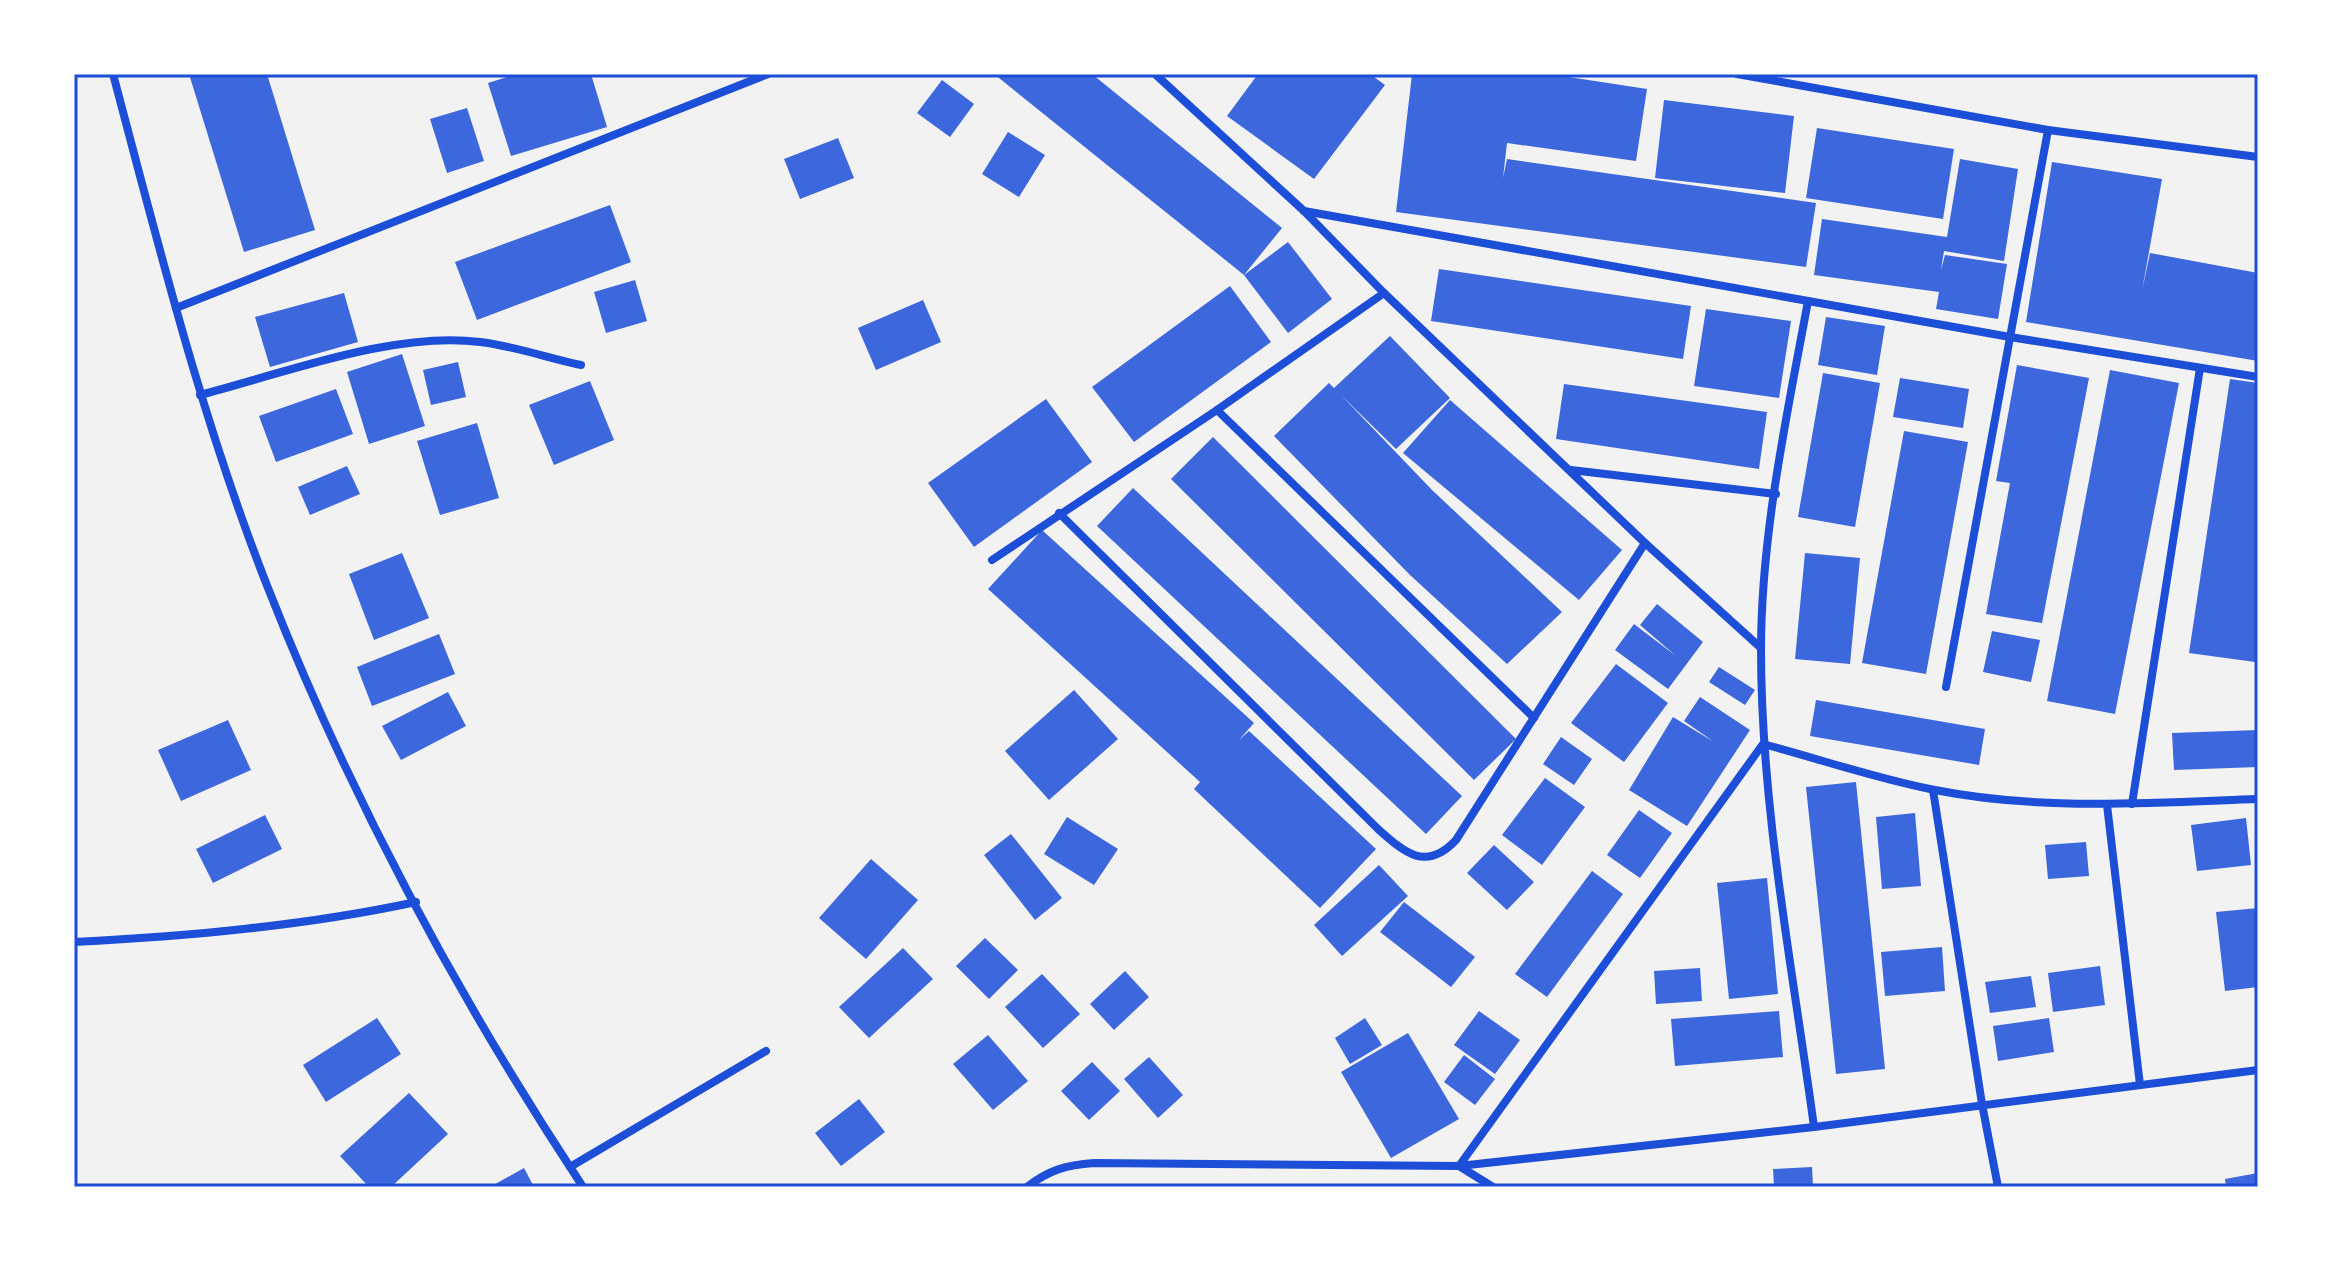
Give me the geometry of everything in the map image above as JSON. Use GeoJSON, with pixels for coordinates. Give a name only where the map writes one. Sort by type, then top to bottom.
{"type":"FeatureCollection","features":[{"type":"Feature","properties":{"kind":"street"},"geometry":{"type":"LineString","coordinates":[[113,74],[200,395],[268,587],[352,783],[416,902],[583,1187]]}},
{"type":"Feature","properties":{"kind":"street"},"geometry":{"type":"LineString","coordinates":[[176,308],[768,74]]}},
{"type":"Feature","properties":{"kind":"street"},"geometry":{"type":"LineString","coordinates":[[1155,74],[1304,211],[1384,293],[1645,543],[1761,648]]}},
{"type":"Feature","properties":{"kind":"street"},"geometry":{"type":"LineString","coordinates":[[1737,74],[2048,130],[2258,157]]}},
{"type":"Feature","properties":{"kind":"street"},"geometry":{"type":"LineString","coordinates":[[1791,85],[1793,74]]}},
{"type":"Feature","properties":{"kind":"street"},"geometry":{"type":"LineString","coordinates":[[1946,687],[2048,130]]}},
{"type":"Feature","properties":{"kind":"street"},"geometry":{"type":"LineString","coordinates":[[1304,211],[2010,337],[2258,377]]}},
{"type":"Feature","properties":{"kind":"street"},"geometry":{"type":"LineString","coordinates":[[992,560],[1217,410],[1384,293]]}},
{"type":"Feature","properties":{"kind":"street"},"geometry":{"type":"LineString","coordinates":[[1808,301],[1776,494],[1764,589],[1761,648],[1763,744],[1814,1127]]}},
{"type":"Feature","properties":{"kind":"street"},"geometry":{"type":"LineString","coordinates":[[200,395],[360,352],[427,341],[482,342],[581,365]]}},
{"type":"Feature","properties":{"kind":"street"},"geometry":{"type":"LineString","coordinates":[[2132,804],[2200,368]]}},
{"type":"Feature","properties":{"kind":"street"},"geometry":{"type":"LineString","coordinates":[[1217,410],[1534,718]]}},
{"type":"Feature","properties":{"kind":"street"},"geometry":{"type":"LineString","coordinates":[[1570,470],[1776,494]]}},
{"type":"Feature","properties":{"kind":"street"},"geometry":{"type":"LineString","coordinates":[[1059,513],[1378,829],[1401,849],[1415,855],[1437,856],[1456,840],[1645,543]]}},
{"type":"Feature","properties":{"kind":"street"},"geometry":{"type":"LineString","coordinates":[[1763,744],[1933,790],[2107,805],[2258,799]]}},
{"type":"Feature","properties":{"kind":"street"},"geometry":{"type":"LineString","coordinates":[[1459,1166],[1763,744]]}},
{"type":"Feature","properties":{"kind":"street"},"geometry":{"type":"LineString","coordinates":[[1933,790],[1998,1187]]}},
{"type":"Feature","properties":{"kind":"street"},"geometry":{"type":"LineString","coordinates":[[2107,805],[2140,1085]]}},
{"type":"Feature","properties":{"kind":"street"},"geometry":{"type":"LineString","coordinates":[[74,942],[154,938],[347,917],[416,902]]}},
{"type":"Feature","properties":{"kind":"street"},"geometry":{"type":"LineString","coordinates":[[570,1167],[766,1051]]}},
{"type":"Feature","properties":{"kind":"street"},"geometry":{"type":"LineString","coordinates":[[1027,1187],[1056,1169],[1094,1163],[1459,1166],[1814,1127],[2258,1070]]}},
{"type":"Feature","properties":{"kind":"street"},"geometry":{"type":"LineString","coordinates":[[1459,1166],[1493,1187]]}},
{"type":"Feature","properties":{"kind":"building"},"geometry":{"type":"Polygon","coordinates":[[[189,74],[267,74],[315,230],[244,252],[189,74]]]}},
{"type":"Feature","properties":{"kind":"building"},"geometry":{"type":"Polygon","coordinates":[[[516,74],[591,74],[607,127],[511,156],[488,83],[516,74]]]}},
{"type":"Feature","properties":{"kind":"building"},"geometry":{"type":"Polygon","coordinates":[[[994,74],[1092,74],[1282,228],[1244,275],[994,74]]]}},
{"type":"Feature","properties":{"kind":"building"},"geometry":{"type":"Polygon","coordinates":[[[1258,74],[1370,74],[1385,85],[1314,179],[1227,116],[1258,74]]]}},
{"type":"Feature","properties":{"kind":"building"},"geometry":{"type":"Polygon","coordinates":[[[1412,74],[1549,74],[1647,89],[1636,161],[1507,143],[1503,178],[1507,159],[1816,203],[1806,267],[1396,212],[1412,74]]]}},
{"type":"Feature","properties":{"kind":"building"},"geometry":{"type":"Polygon","coordinates":[[[942,80],[974,104],[950,137],[917,113],[942,80]]]}},
{"type":"Feature","properties":{"kind":"building"},"geometry":{"type":"Polygon","coordinates":[[[1664,100],[1794,116],[1785,193],[1655,178],[1664,100]]]}},
{"type":"Feature","properties":{"kind":"building"},"geometry":{"type":"Polygon","coordinates":[[[467,108],[484,161],[447,173],[430,119],[467,108]]]}},
{"type":"Feature","properties":{"kind":"building"},"geometry":{"type":"Polygon","coordinates":[[[1817,128],[1954,149],[1943,219],[1806,198],[1817,128]]]}},
{"type":"Feature","properties":{"kind":"building"},"geometry":{"type":"Polygon","coordinates":[[[1008,132],[1045,155],[1019,197],[982,174],[1008,132]]]}},
{"type":"Feature","properties":{"kind":"building"},"geometry":{"type":"Polygon","coordinates":[[[838,138],[854,178],[800,199],[784,159],[838,138]]]}},
{"type":"Feature","properties":{"kind":"building"},"geometry":{"type":"Polygon","coordinates":[[[1960,159],[2018,169],[2004,261],[1944,251],[1941,270],[1945,255],[2007,264],[1998,319],[1936,309],[1939,292],[1814,275],[1822,219],[1947,237],[1960,159]]]}},
{"type":"Feature","properties":{"kind":"building"},"geometry":{"type":"Polygon","coordinates":[[[2052,162],[2162,179],[2142,291],[2150,253],[2258,273],[2258,361],[2026,322],[2052,162]]]}},
{"type":"Feature","properties":{"kind":"building"},"geometry":{"type":"Polygon","coordinates":[[[610,205],[631,262],[477,320],[455,262],[610,205]]]}},
{"type":"Feature","properties":{"kind":"building"},"geometry":{"type":"Polygon","coordinates":[[[1288,242],[1332,299],[1288,333],[1244,275],[1288,242]]]}},
{"type":"Feature","properties":{"kind":"building"},"geometry":{"type":"Polygon","coordinates":[[[1439,269],[1691,306],[1683,359],[1431,321],[1439,269]]]}},
{"type":"Feature","properties":{"kind":"building"},"geometry":{"type":"Polygon","coordinates":[[[635,280],[647,321],[606,333],[594,292],[635,280]]]}},
{"type":"Feature","properties":{"kind":"building"},"geometry":{"type":"Polygon","coordinates":[[[1230,286],[1271,342],[1134,442],[1092,387],[1230,286]]]}},
{"type":"Feature","properties":{"kind":"building"},"geometry":{"type":"Polygon","coordinates":[[[344,293],[358,342],[270,367],[255,317],[344,293]]]}},
{"type":"Feature","properties":{"kind":"building"},"geometry":{"type":"Polygon","coordinates":[[[923,300],[941,342],[876,370],[858,328],[923,300]]]}},
{"type":"Feature","properties":{"kind":"building"},"geometry":{"type":"Polygon","coordinates":[[[1706,309],[1791,321],[1779,398],[1694,386],[1706,309]]]}},
{"type":"Feature","properties":{"kind":"building"},"geometry":{"type":"Polygon","coordinates":[[[1826,317],[1885,326],[1877,375],[1818,365],[1826,317]]]}},
{"type":"Feature","properties":{"kind":"building"},"geometry":{"type":"Polygon","coordinates":[[[1390,336],[1450,398],[1396,449],[1341,395],[1432,490],[1562,612],[1507,664],[1410,575],[1274,436],[1329,383],[1334,388],[1390,336]]]}},
{"type":"Feature","properties":{"kind":"building"},"geometry":{"type":"Polygon","coordinates":[[[402,354],[425,426],[369,444],[347,372],[402,354]]]}},
{"type":"Feature","properties":{"kind":"building"},"geometry":{"type":"Polygon","coordinates":[[[458,362],[466,397],[431,405],[423,370],[458,362]]]}},
{"type":"Feature","properties":{"kind":"building"},"geometry":{"type":"Polygon","coordinates":[[[2017,365],[2089,378],[2042,623],[1986,614],[2010,483],[1996,481],[2017,365]]]}},
{"type":"Feature","properties":{"kind":"building"},"geometry":{"type":"Polygon","coordinates":[[[2110,370],[2179,383],[2115,714],[2047,701],[2110,370]]]}},
{"type":"Feature","properties":{"kind":"building"},"geometry":{"type":"Polygon","coordinates":[[[1823,373],[1880,383],[1855,527],[1798,517],[1823,373]]]}},
{"type":"Feature","properties":{"kind":"building"},"geometry":{"type":"Polygon","coordinates":[[[1900,378],[1969,389],[1963,428],[1893,417],[1900,378]]]}},
{"type":"Feature","properties":{"kind":"building"},"geometry":{"type":"Polygon","coordinates":[[[2230,379],[2258,383],[2258,643],[2255,662],[2189,653],[2230,379]]]}},
{"type":"Feature","properties":{"kind":"building"},"geometry":{"type":"Polygon","coordinates":[[[590,381],[614,440],[554,465],[529,405],[590,381]]]}},
{"type":"Feature","properties":{"kind":"building"},"geometry":{"type":"Polygon","coordinates":[[[1564,384],[1767,412],[1759,469],[1556,439],[1564,384]]]}},
{"type":"Feature","properties":{"kind":"building"},"geometry":{"type":"Polygon","coordinates":[[[336,389],[353,434],[276,462],[259,416],[336,389]]]}},
{"type":"Feature","properties":{"kind":"building"},"geometry":{"type":"Polygon","coordinates":[[[1046,399],[1092,462],[974,547],[928,483],[1046,399]]]}},
{"type":"Feature","properties":{"kind":"building"},"geometry":{"type":"Polygon","coordinates":[[[1450,400],[1622,550],[1579,600],[1403,453],[1450,400]]]}},
{"type":"Feature","properties":{"kind":"building"},"geometry":{"type":"Polygon","coordinates":[[[477,423],[499,498],[440,515],[417,441],[477,423]]]}},
{"type":"Feature","properties":{"kind":"building"},"geometry":{"type":"Polygon","coordinates":[[[1904,431],[1968,442],[1926,674],[1862,663],[1904,431]]]}},
{"type":"Feature","properties":{"kind":"building"},"geometry":{"type":"Polygon","coordinates":[[[1213,437],[1516,739],[1474,780],[1171,479],[1213,437]]]}},
{"type":"Feature","properties":{"kind":"building"},"geometry":{"type":"Polygon","coordinates":[[[347,466],[360,494],[310,515],[298,487],[347,466]]]}},
{"type":"Feature","properties":{"kind":"building"},"geometry":{"type":"Polygon","coordinates":[[[1133,488],[1462,796],[1426,834],[1097,526],[1133,488]]]}},
{"type":"Feature","properties":{"kind":"building"},"geometry":{"type":"Polygon","coordinates":[[[1042,530],[1254,723],[1239,740],[1249,731],[1376,849],[1320,908],[1194,789],[1200,782],[988,589],[1042,530]]]}},
{"type":"Feature","properties":{"kind":"building"},"geometry":{"type":"Polygon","coordinates":[[[402,553],[429,618],[374,640],[349,574],[402,553]]]}},
{"type":"Feature","properties":{"kind":"building"},"geometry":{"type":"Polygon","coordinates":[[[1805,553],[1860,558],[1850,664],[1795,659],[1805,553]]]}},
{"type":"Feature","properties":{"kind":"building"},"geometry":{"type":"Polygon","coordinates":[[[1657,604],[1703,642],[1668,689],[1615,650],[1634,624],[1676,656],[1640,625],[1657,604]]]}},
{"type":"Feature","properties":{"kind":"building"},"geometry":{"type":"Polygon","coordinates":[[[1992,631],[2040,640],[2031,682],[1983,672],[1992,631]]]}},
{"type":"Feature","properties":{"kind":"building"},"geometry":{"type":"Polygon","coordinates":[[[439,634],[455,674],[372,706],[357,667],[439,634]]]}},
{"type":"Feature","properties":{"kind":"building"},"geometry":{"type":"Polygon","coordinates":[[[1616,664],[1668,703],[1624,762],[1571,723],[1616,664]]]}},
{"type":"Feature","properties":{"kind":"building"},"geometry":{"type":"Polygon","coordinates":[[[1719,667],[1755,690],[1745,705],[1709,682],[1719,667]]]}},
{"type":"Feature","properties":{"kind":"building"},"geometry":{"type":"Polygon","coordinates":[[[1074,690],[1118,739],[1049,800],[1005,751],[1074,690]]]}},
{"type":"Feature","properties":{"kind":"building"},"geometry":{"type":"Polygon","coordinates":[[[448,692],[466,726],[401,760],[382,726],[448,692]]]}},
{"type":"Feature","properties":{"kind":"building"},"geometry":{"type":"Polygon","coordinates":[[[1700,697],[1750,730],[1687,826],[1629,790],[1673,717],[1714,742],[1684,721],[1700,697]]]}},
{"type":"Feature","properties":{"kind":"building"},"geometry":{"type":"Polygon","coordinates":[[[1816,700],[1985,729],[1979,765],[1810,736],[1816,700]]]}},
{"type":"Feature","properties":{"kind":"building"},"geometry":{"type":"Polygon","coordinates":[[[228,720],[251,770],[181,801],[158,750],[228,720]]]}},
{"type":"Feature","properties":{"kind":"building"},"geometry":{"type":"Polygon","coordinates":[[[2258,730],[2258,767],[2174,770],[2172,733],[2258,730]]]}},
{"type":"Feature","properties":{"kind":"building"},"geometry":{"type":"Polygon","coordinates":[[[1561,737],[1592,759],[1574,785],[1543,764],[1561,737]]]}},
{"type":"Feature","properties":{"kind":"building"},"geometry":{"type":"Polygon","coordinates":[[[1545,778],[1585,807],[1542,865],[1502,835],[1545,778]]]}},
{"type":"Feature","properties":{"kind":"building"},"geometry":{"type":"Polygon","coordinates":[[[1856,782],[1885,1069],[1836,1074],[1806,787],[1856,782]]]}},
{"type":"Feature","properties":{"kind":"building"},"geometry":{"type":"Polygon","coordinates":[[[1639,810],[1672,833],[1640,878],[1607,855],[1639,810]]]}},
{"type":"Feature","properties":{"kind":"building"},"geometry":{"type":"Polygon","coordinates":[[[1915,813],[1921,886],[1882,889],[1876,817],[1915,813]]]}},
{"type":"Feature","properties":{"kind":"building"},"geometry":{"type":"Polygon","coordinates":[[[265,815],[282,849],[213,883],[196,849],[265,815]]]}},
{"type":"Feature","properties":{"kind":"building"},"geometry":{"type":"Polygon","coordinates":[[[1067,817],[1118,849],[1094,885],[1044,854],[1067,817]]]}},
{"type":"Feature","properties":{"kind":"building"},"geometry":{"type":"Polygon","coordinates":[[[2246,818],[2251,865],[2197,871],[2191,825],[2246,818]]]}},
{"type":"Feature","properties":{"kind":"building"},"geometry":{"type":"Polygon","coordinates":[[[1011,834],[1062,898],[1035,920],[984,855],[1011,834]]]}},
{"type":"Feature","properties":{"kind":"building"},"geometry":{"type":"Polygon","coordinates":[[[2086,842],[2089,876],[2048,879],[2045,845],[2086,842]]]}},
{"type":"Feature","properties":{"kind":"building"},"geometry":{"type":"Polygon","coordinates":[[[1494,845],[1534,882],[1507,910],[1467,873],[1494,845]]]}},
{"type":"Feature","properties":{"kind":"building"},"geometry":{"type":"Polygon","coordinates":[[[871,859],[918,900],[866,959],[819,918],[871,859]]]}},
{"type":"Feature","properties":{"kind":"building"},"geometry":{"type":"Polygon","coordinates":[[[1379,865],[1408,896],[1342,956],[1314,925],[1379,865]]]}},
{"type":"Feature","properties":{"kind":"building"},"geometry":{"type":"Polygon","coordinates":[[[1592,871],[1623,894],[1547,997],[1515,974],[1592,871]]]}},
{"type":"Feature","properties":{"kind":"building"},"geometry":{"type":"Polygon","coordinates":[[[1767,878],[1778,994],[1729,999],[1717,883],[1767,878]]]}},
{"type":"Feature","properties":{"kind":"building"},"geometry":{"type":"Polygon","coordinates":[[[1404,902],[1475,957],[1451,987],[1380,932],[1404,902]]]}},
{"type":"Feature","properties":{"kind":"building"},"geometry":{"type":"Polygon","coordinates":[[[2258,908],[2258,987],[2225,991],[2216,912],[2258,908]]]}},
{"type":"Feature","properties":{"kind":"building"},"geometry":{"type":"Polygon","coordinates":[[[985,938],[1018,970],[989,999],[956,966],[985,938]]]}},
{"type":"Feature","properties":{"kind":"building"},"geometry":{"type":"Polygon","coordinates":[[[1942,947],[1945,991],[1885,996],[1881,952],[1942,947]]]}},
{"type":"Feature","properties":{"kind":"building"},"geometry":{"type":"Polygon","coordinates":[[[903,948],[933,979],[869,1038],[839,1007],[903,948]]]}},
{"type":"Feature","properties":{"kind":"building"},"geometry":{"type":"Polygon","coordinates":[[[2100,966],[2105,1005],[2053,1012],[2048,973],[2100,966]]]}},
{"type":"Feature","properties":{"kind":"building"},"geometry":{"type":"Polygon","coordinates":[[[1700,968],[1702,1001],[1656,1004],[1654,971],[1700,968]]]}},
{"type":"Feature","properties":{"kind":"building"},"geometry":{"type":"Polygon","coordinates":[[[1125,971],[1149,997],[1114,1030],[1090,1004],[1125,971]]]}},
{"type":"Feature","properties":{"kind":"building"},"geometry":{"type":"Polygon","coordinates":[[[1042,974],[1080,1014],[1043,1048],[1005,1007],[1042,974]]]}},
{"type":"Feature","properties":{"kind":"building"},"geometry":{"type":"Polygon","coordinates":[[[2031,976],[2036,1007],[1990,1013],[1985,982],[2031,976]]]}},
{"type":"Feature","properties":{"kind":"building"},"geometry":{"type":"Polygon","coordinates":[[[1479,1011],[1520,1040],[1495,1074],[1454,1045],[1479,1011]]]}},
{"type":"Feature","properties":{"kind":"building"},"geometry":{"type":"Polygon","coordinates":[[[1779,1011],[1783,1057],[1675,1066],[1671,1019],[1779,1011]]]}},
{"type":"Feature","properties":{"kind":"building"},"geometry":{"type":"Polygon","coordinates":[[[377,1018],[401,1054],[326,1102],[303,1065],[377,1018]]]}},
{"type":"Feature","properties":{"kind":"building"},"geometry":{"type":"Polygon","coordinates":[[[1365,1018],[1382,1045],[1350,1064],[1335,1038],[1365,1018]]]}},
{"type":"Feature","properties":{"kind":"building"},"geometry":{"type":"Polygon","coordinates":[[[2049,1018],[2054,1052],[1998,1061],[1993,1026],[2049,1018]]]}},
{"type":"Feature","properties":{"kind":"building"},"geometry":{"type":"Polygon","coordinates":[[[1408,1033],[1459,1119],[1391,1158],[1341,1072],[1408,1033]]]}},
{"type":"Feature","properties":{"kind":"building"},"geometry":{"type":"Polygon","coordinates":[[[988,1035],[1028,1081],[993,1110],[953,1064],[988,1035]]]}},
{"type":"Feature","properties":{"kind":"building"},"geometry":{"type":"Polygon","coordinates":[[[1464,1055],[1495,1079],[1475,1105],[1444,1082],[1464,1055]]]}},
{"type":"Feature","properties":{"kind":"building"},"geometry":{"type":"Polygon","coordinates":[[[1149,1057],[1183,1095],[1158,1118],[1124,1079],[1149,1057]]]}},
{"type":"Feature","properties":{"kind":"building"},"geometry":{"type":"Polygon","coordinates":[[[1092,1062],[1120,1091],[1089,1120],[1061,1091],[1092,1062]]]}},
{"type":"Feature","properties":{"kind":"building"},"geometry":{"type":"Polygon","coordinates":[[[409,1093],[448,1134],[391,1187],[369,1187],[340,1156],[409,1093]]]}},
{"type":"Feature","properties":{"kind":"building"},"geometry":{"type":"Polygon","coordinates":[[[859,1099],[885,1132],[841,1166],[815,1133],[859,1099]]]}},
{"type":"Feature","properties":{"kind":"building"},"geometry":{"type":"Polygon","coordinates":[[[1812,1167],[1813,1187],[1774,1187],[1773,1169],[1812,1167]]]}},
{"type":"Feature","properties":{"kind":"building"},"geometry":{"type":"Polygon","coordinates":[[[524,1168],[534,1187],[490,1187],[524,1168]]]}},
{"type":"Feature","properties":{"kind":"building"},"geometry":{"type":"Polygon","coordinates":[[[2258,1173],[2258,1187],[2226,1187],[2225,1179],[2258,1173]]]}}]}
